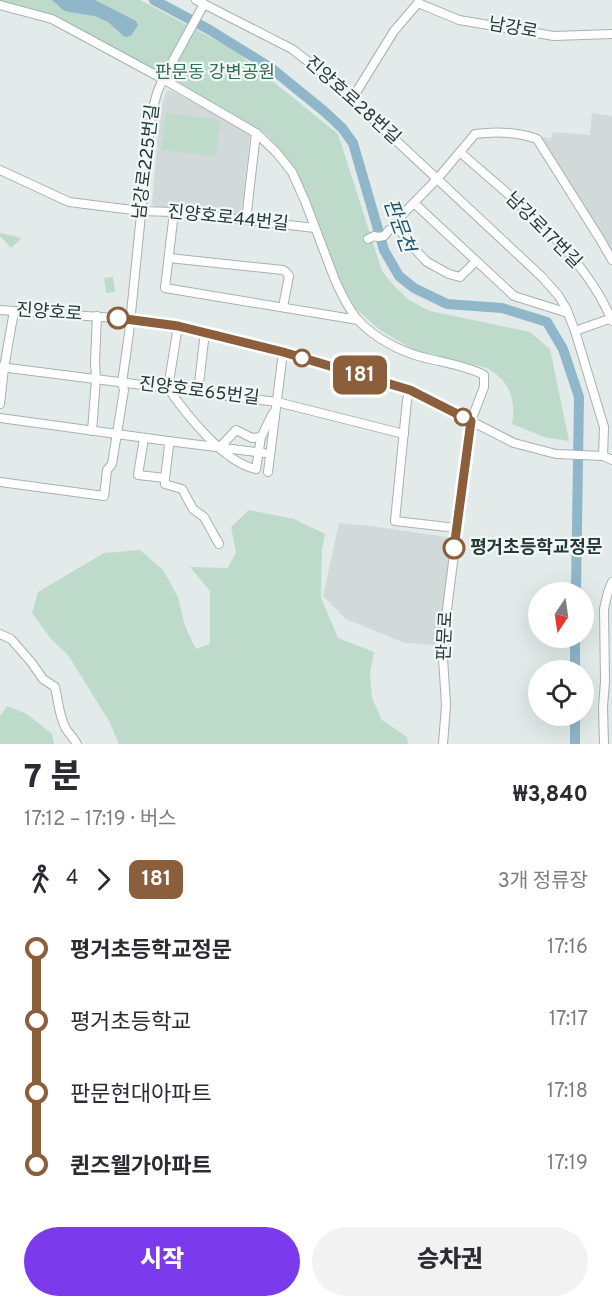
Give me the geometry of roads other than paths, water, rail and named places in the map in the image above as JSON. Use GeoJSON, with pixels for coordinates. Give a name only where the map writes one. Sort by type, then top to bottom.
{"type":"FeatureCollection","features":[{"type":"Feature","properties":{"kind":"street","name":"남강로"},"geometry":{"type":"LineString","coordinates":[[352,99],[413,2],[459,20],[554,36],[612,34]]}},
{"type":"Feature","properties":{"kind":"street","name":"남강로225번길"},"geometry":{"type":"LineString","coordinates":[[0,5],[52,19],[163,80],[151,116],[122,383],[124,390],[112,464],[108,470],[104,496],[0,482]]}},
{"type":"Feature","properties":{"kind":"street","name":"진양호로28번길"},"geometry":{"type":"LineString","coordinates":[[200,5],[292,49],[327,76],[542,277],[558,295],[575,332],[604,427],[604,457]]}},
{"type":"Feature","properties":{"kind":"street"},"geometry":{"type":"LineString","coordinates":[[163,80],[200,5]]}},
{"type":"Feature","properties":{"kind":"street","name":"진양호로44번길"},"geometry":{"type":"LineString","coordinates":[[163,80],[256,133],[276,152],[292,172],[334,280],[358,320],[378,336],[406,352],[474,370],[484,375],[484,387],[471,421]]}},
{"type":"Feature","properties":{"kind":"street"},"geometry":{"type":"LineString","coordinates":[[246,220],[256,133]]}},
{"type":"Feature","properties":{"kind":"street"},"geometry":{"type":"LineString","coordinates":[[476,261],[460,277],[449,274],[427,262],[407,242],[398,227],[399,219],[475,135],[485,133],[520,133],[537,139],[612,260]]}},
{"type":"Feature","properties":{"kind":"street","name":"남강로17번길"},"geometry":{"type":"LineString","coordinates":[[461,153],[546,229],[576,261],[598,291],[612,319]]}},
{"type":"Feature","properties":{"kind":"street","name":"진양호로44번길"},"geometry":{"type":"LineString","coordinates":[[0,170],[69,202],[315,228]]}},
{"type":"Feature","properties":{"kind":"street"},"geometry":{"type":"LineString","coordinates":[[414,203],[514,296],[568,313]]}},
{"type":"Feature","properties":{"kind":"street"},"geometry":{"type":"LineString","coordinates":[[174,212],[165,288],[358,320]]}},
{"type":"Feature","properties":{"kind":"street"},"geometry":{"type":"LineString","coordinates":[[368,239],[374,236],[384,236],[389,230],[398,227]]}},
{"type":"Feature","properties":{"kind":"street"},"geometry":{"type":"LineString","coordinates":[[169,258],[283,270],[289,276],[283,308]]}},
{"type":"Feature","properties":{"kind":"street","name":"진양호로"},"geometry":{"type":"LineString","coordinates":[[0,310],[130,319],[205,332],[283,352],[410,390],[514,443],[556,454],[604,457]]}},
{"type":"Feature","properties":{"kind":"street"},"geometry":{"type":"LineString","coordinates":[[0,404],[2,368],[14,311]]}},
{"type":"Feature","properties":{"kind":"street"},"geometry":{"type":"LineString","coordinates":[[92,431],[97,316]]}},
{"type":"Feature","properties":{"kind":"street"},"geometry":{"type":"LineString","coordinates":[[575,332],[612,319]]}},
{"type":"Feature","properties":{"kind":"street"},"geometry":{"type":"LineString","coordinates":[[178,326],[168,388],[179,404],[204,434],[244,470],[256,469],[261,437]]}},
{"type":"Feature","properties":{"kind":"street"},"geometry":{"type":"LineString","coordinates":[[198,392],[205,332]]}},
{"type":"Feature","properties":{"kind":"street","name":"진양호로65번길"},"geometry":{"type":"LineString","coordinates":[[268,472],[283,352]]}},
{"type":"Feature","properties":{"kind":"street","name":"진양호로65번길"},"geometry":{"type":"LineString","coordinates":[[2,368],[198,392],[276,406]]}},
{"type":"Feature","properties":{"kind":"street"},"geometry":{"type":"LineString","coordinates":[[410,390],[407,400],[395,521],[456,528]]}},
{"type":"Feature","properties":{"kind":"street"},"geometry":{"type":"LineString","coordinates":[[276,406],[404,434]]}},
{"type":"Feature","properties":{"kind":"street","name":"진양호로65번길"},"geometry":{"type":"LineString","coordinates":[[220,447],[236,430],[252,438],[261,437],[276,406]]}},
{"type":"Feature","properties":{"kind":"street"},"geometry":{"type":"LineString","coordinates":[[0,418],[270,455]]}},
{"type":"Feature","properties":{"kind":"street","name":"판문로"},"geometry":{"type":"LineString","coordinates":[[443,744],[446,705],[443,658],[445,625],[471,421]]}},
{"type":"Feature","properties":{"kind":"street"},"geometry":{"type":"LineString","coordinates":[[144,438],[138,475],[165,478]]}},
{"type":"Feature","properties":{"kind":"street"},"geometry":{"type":"LineString","coordinates":[[168,441],[165,484],[182,489],[193,509],[204,518],[219,544]]}},
{"type":"Feature","properties":{"kind":"street"},"geometry":{"type":"LineString","coordinates":[[604,744],[604,609],[612,582]]}},
{"type":"Feature","properties":{"kind":"street"},"geometry":{"type":"LineString","coordinates":[[0,634],[11,639],[43,679],[55,687],[66,729],[77,744]]}},
{"type":"Feature","properties":{"kind":"water"},"geometry":{"type":"Polygon","coordinates":[[[52,0],[95,0],[136,21],[138,25],[131,36],[125,37],[108,22],[95,16],[63,10],[52,0]]]}},
{"type":"Feature","properties":{"kind":"waterway","name":"판문천"},"geometry":{"type":"LineString","coordinates":[[154,0],[208,29],[271,68],[342,128],[353,143],[384,250],[399,276],[414,288],[447,304],[502,308],[547,322],[563,349],[579,397],[576,582]]}},
{"type":"Feature","properties":{"kind":"waterway","name":"판문천"},"geometry":{"type":"LineString","coordinates":[[575,648],[575,660]]}},
{"type":"Feature","properties":{"kind":"waterway","name":"판문천"},"geometry":{"type":"LineString","coordinates":[[575,726],[575,744]]}},
{"type":"Feature","properties":{"kind":"place","name":"평거초등학교정문"},"geometry":{"type":"Point","coordinates":[454,548]}},
{"type":"Feature","properties":{"kind":"park label","name":"판문동 강변공원"},"geometry":{"type":"Point","coordinates":[215,73]}}]}
